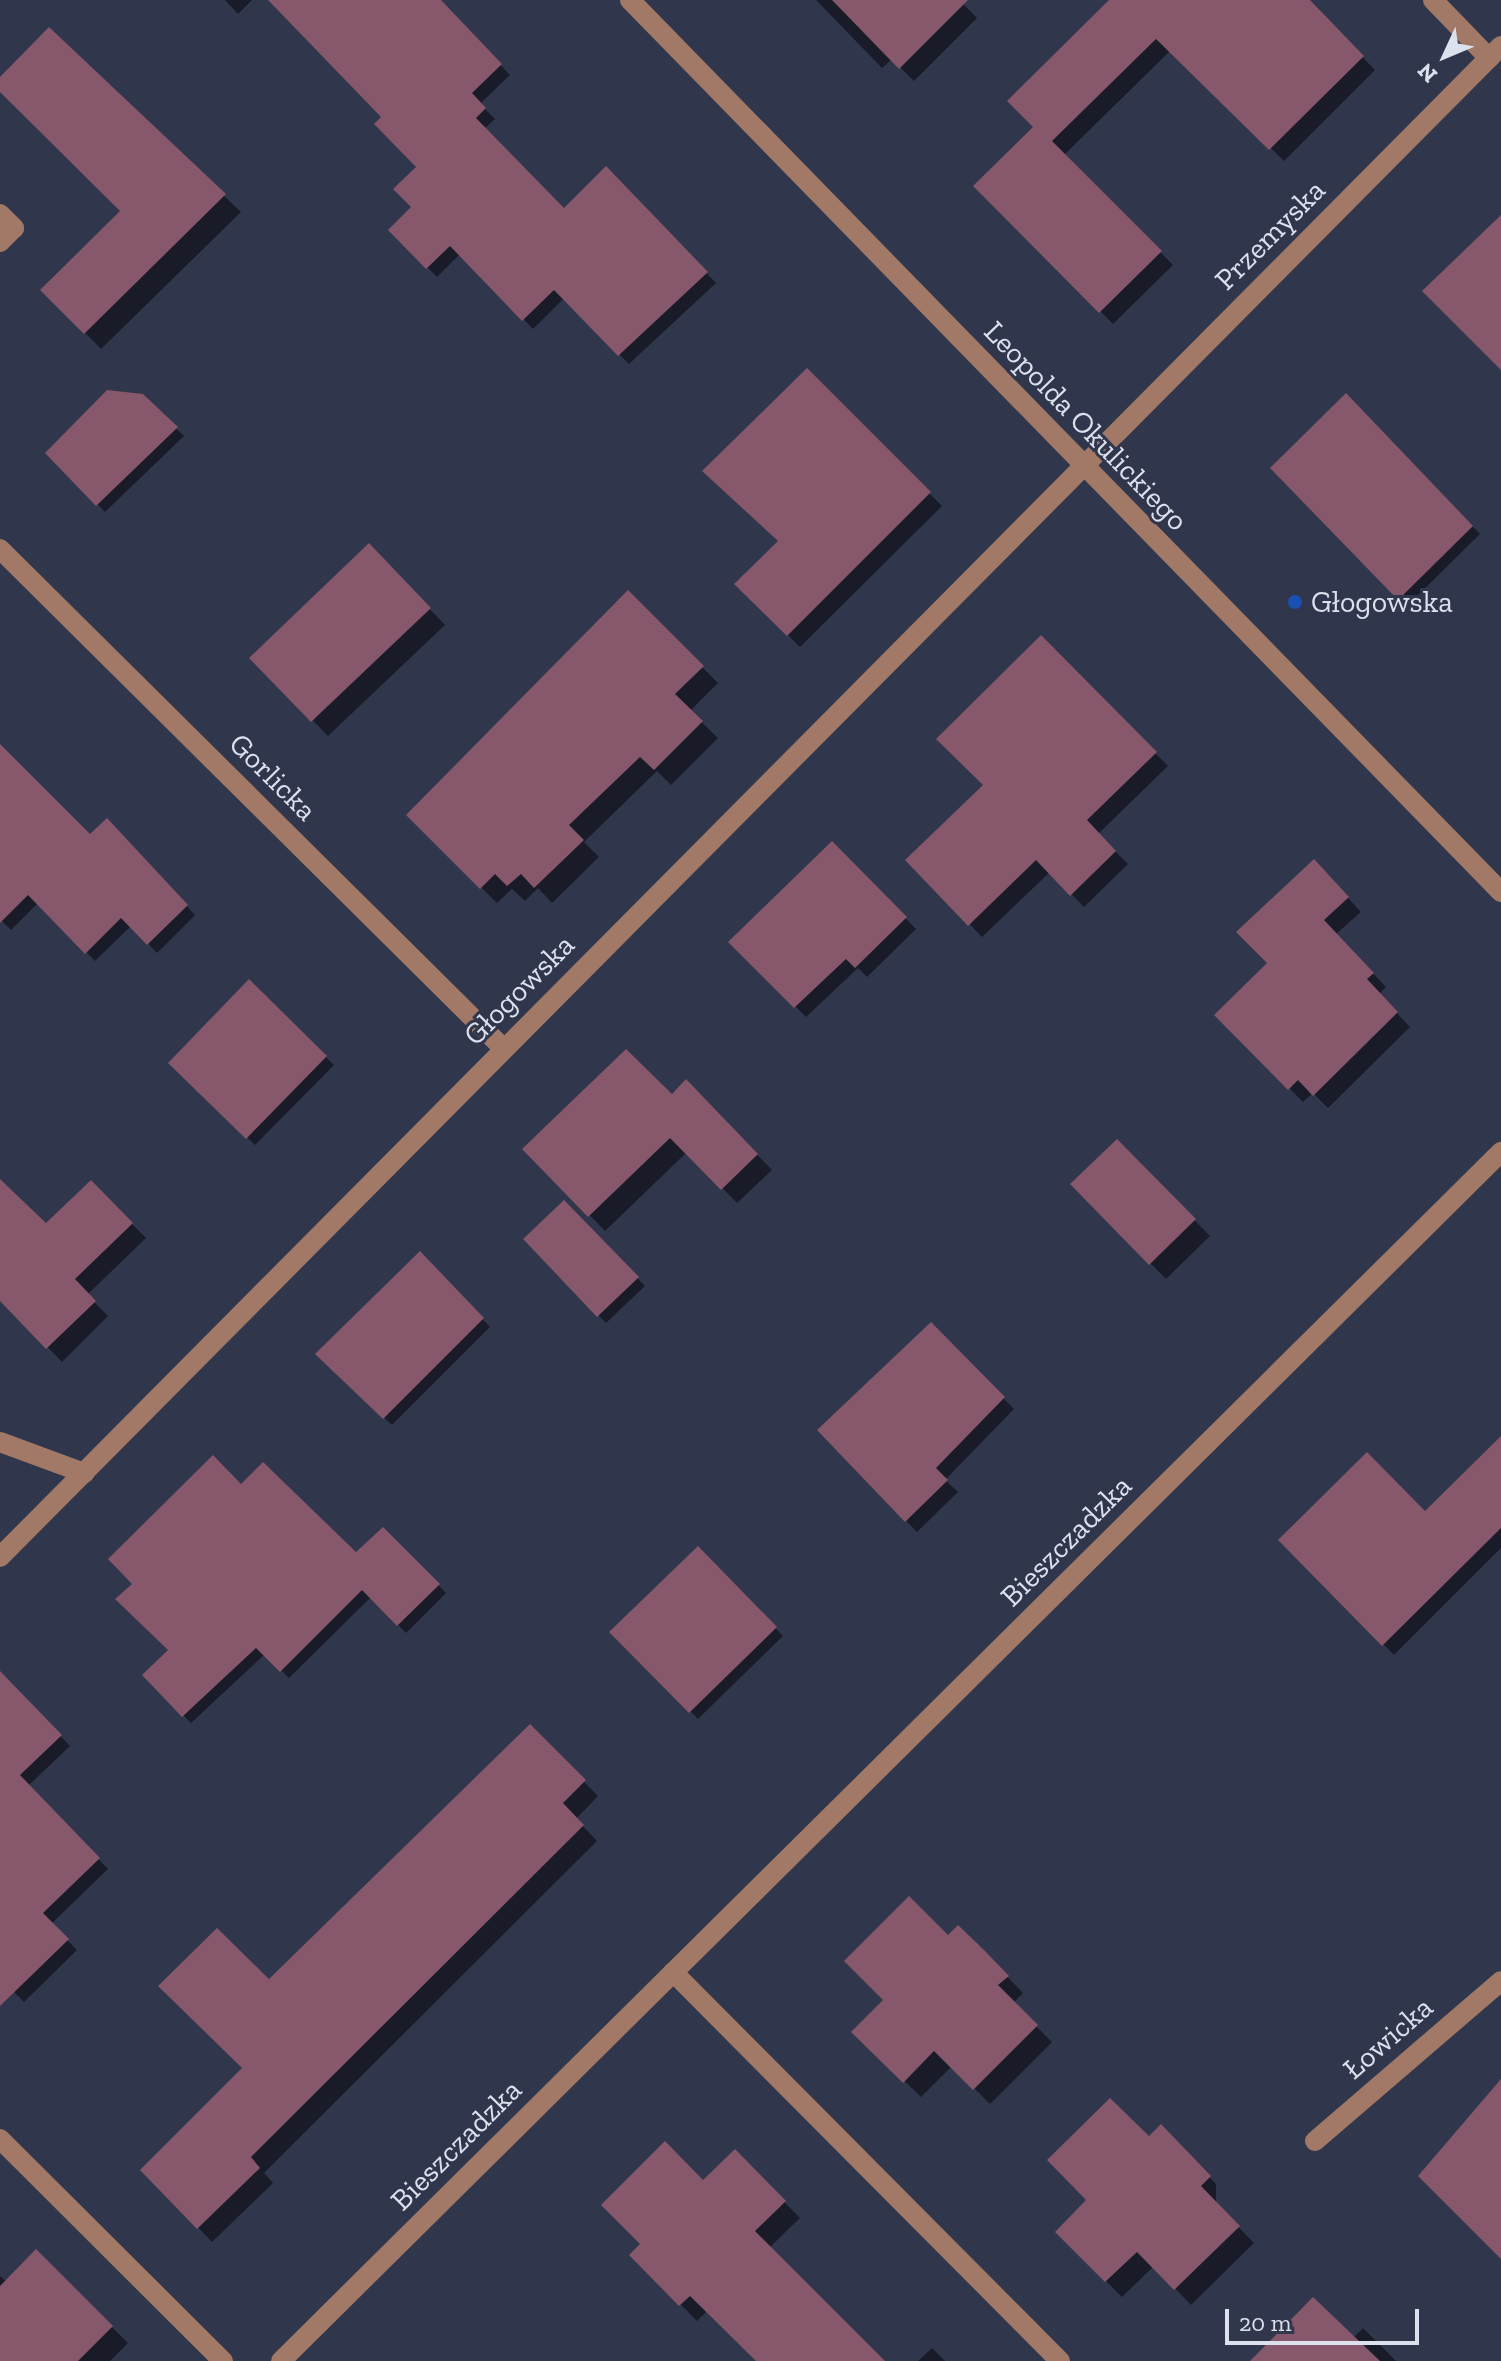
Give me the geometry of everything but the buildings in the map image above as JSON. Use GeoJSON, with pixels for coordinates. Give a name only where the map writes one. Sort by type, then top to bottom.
{"type":"FeatureCollection","features":[{"type":"Feature","properties":{"kind":"street","name":"Leopolda Okulickiego"},"geometry":{"type":"LineString","coordinates":[[630,0],[1501,892]]}},
{"type":"Feature","properties":{"kind":"street"},"geometry":{"type":"LineString","coordinates":[[1433,0],[1495,52]]}},
{"type":"Feature","properties":{"kind":"street","name":"Przemyska"},"geometry":{"type":"LineString","coordinates":[[1082,466],[1495,52]]}},
{"type":"Feature","properties":{"kind":"street"},"geometry":{"type":"LineString","coordinates":[[0,214],[14,228],[0,242]]}},
{"type":"Feature","properties":{"kind":"street","name":"Głogowska"},"geometry":{"type":"LineString","coordinates":[[0,1557],[1082,466]]}},
{"type":"Feature","properties":{"kind":"street","name":"Gorlicka"},"geometry":{"type":"LineString","coordinates":[[0,549],[503,1048]]}},
{"type":"Feature","properties":{"kind":"street","name":"Bieszczadzka"},"geometry":{"type":"LineString","coordinates":[[281,2361],[1501,1152]]}},
{"type":"Feature","properties":{"kind":"street"},"geometry":{"type":"LineString","coordinates":[[0,1442],[84,1473]]}},
{"type":"Feature","properties":{"kind":"street"},"geometry":{"type":"LineString","coordinates":[[673,1972],[1060,2361]]}},
{"type":"Feature","properties":{"kind":"street","name":"Łowicka"},"geometry":{"type":"LineString","coordinates":[[1315,2141],[1501,1981]]}},
{"type":"Feature","properties":{"kind":"street"},"geometry":{"type":"LineString","coordinates":[[0,2139],[223,2361]]}},
{"type":"Feature","properties":{"kind":"place","name":"Głogowska"},"geometry":{"type":"Point","coordinates":[1295,602]}}]}
